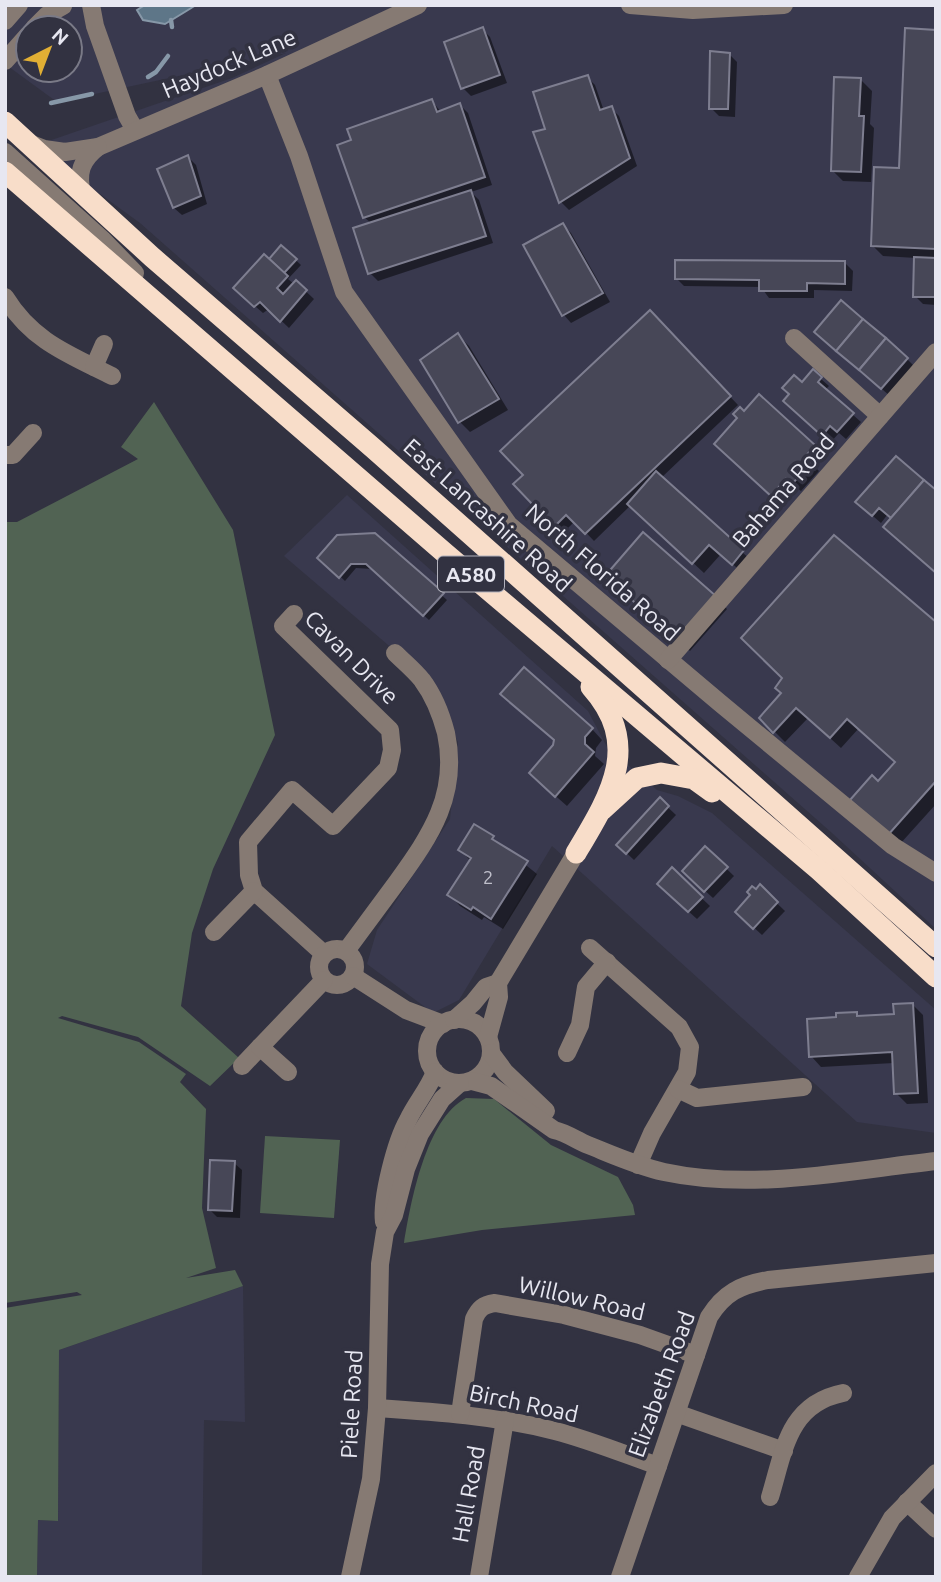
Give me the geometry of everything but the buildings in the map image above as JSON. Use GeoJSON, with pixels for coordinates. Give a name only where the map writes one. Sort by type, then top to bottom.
{"type":"FeatureCollection","features":[{"type":"Feature","properties":{"kind":"highway","name":"East Lancashire Road"},"geometry":{"type":"LineString","coordinates":[[5,122],[152,257],[384,457],[936,947]]}},
{"type":"Feature","properties":{"kind":"highway","name":"A580"},"geometry":{"type":"LineString","coordinates":[[5,172],[819,870],[936,977]]}},
{"type":"Feature","properties":{"kind":"highway"},"geometry":{"type":"LineString","coordinates":[[549,641],[602,700],[615,724],[619,746],[616,770],[602,810],[576,853]]}},
{"type":"Feature","properties":{"kind":"highway"},"geometry":{"type":"LineString","coordinates":[[602,810],[637,778],[661,773],[694,779],[819,870]]}},
{"type":"Feature","properties":{"kind":"street"},"geometry":{"type":"LineString","coordinates":[[5,21],[19,5]]}},
{"type":"Feature","properties":{"kind":"street"},"geometry":{"type":"LineString","coordinates":[[91,5],[95,26],[127,116],[135,130]]}},
{"type":"Feature","properties":{"kind":"street","name":"Haydock Lane"},"geometry":{"type":"LineString","coordinates":[[31,144],[65,152],[98,147],[267,75],[418,5]]}},
{"type":"Feature","properties":{"kind":"street"},"geometry":{"type":"LineString","coordinates":[[630,5],[693,10],[785,5]]}},
{"type":"Feature","properties":{"kind":"street"},"geometry":{"type":"LineString","coordinates":[[63,6],[95,26]]}},
{"type":"Feature","properties":{"kind":"street","name":"North Florida Road"},"geometry":{"type":"LineString","coordinates":[[267,75],[299,156],[344,292],[509,525],[892,846],[936,873]]}},
{"type":"Feature","properties":{"kind":"street"},"geometry":{"type":"LineString","coordinates":[[82,194],[80,167],[98,147]]}},
{"type":"Feature","properties":{"kind":"street"},"geometry":{"type":"LineString","coordinates":[[5,152],[103,240],[204,343]]}},
{"type":"Feature","properties":{"kind":"street"},"geometry":{"type":"LineString","coordinates":[[5,297],[28,329],[113,376]]}},
{"type":"Feature","properties":{"kind":"street"},"geometry":{"type":"LineString","coordinates":[[794,338],[880,416]]}},
{"type":"Feature","properties":{"kind":"street"},"geometry":{"type":"LineString","coordinates":[[94,367],[104,345]]}},
{"type":"Feature","properties":{"kind":"street","name":"Bahama Road"},"geometry":{"type":"LineString","coordinates":[[668,660],[936,352]]}},
{"type":"Feature","properties":{"kind":"street"},"geometry":{"type":"LineString","coordinates":[[5,455],[13,455],[33,433]]}},
{"type":"Feature","properties":{"kind":"street","name":"Cavan Drive"},"geometry":{"type":"LineString","coordinates":[[254,891],[249,875],[248,842],[292,790],[333,826],[388,768],[392,750],[390,730],[283,626],[294,614]]}},
{"type":"Feature","properties":{"kind":"street"},"geometry":{"type":"LineString","coordinates":[[346,951],[420,851],[433,829],[448,784],[448,744],[442,719],[421,678],[395,653]]}},
{"type":"Feature","properties":{"kind":"street"},"geometry":{"type":"LineString","coordinates":[[466,1082],[485,1070],[499,997],[498,983],[576,853]]}},
{"type":"Feature","properties":{"kind":"street"},"geometry":{"type":"LineString","coordinates":[[215,932],[254,891],[324,954]]}},
{"type":"Feature","properties":{"kind":"street"},"geometry":{"type":"LineString","coordinates":[[590,948],[679,1027],[690,1048],[687,1072],[652,1133],[638,1165]]}},
{"type":"Feature","properties":{"kind":"street"},"geometry":{"type":"LineString","coordinates":[[324,980],[319,967],[324,954],[332,950],[346,951],[353,959],[353,976]]}},
{"type":"Feature","properties":{"kind":"street"},"geometry":{"type":"LineString","coordinates":[[567,1053],[580,1025],[586,987],[607,962]]}},
{"type":"Feature","properties":{"kind":"street"},"geometry":{"type":"LineString","coordinates":[[324,980],[340,985],[353,976]]}},
{"type":"Feature","properties":{"kind":"street"},"geometry":{"type":"LineString","coordinates":[[353,976],[406,1010],[449,1022],[465,1020],[475,1024],[505,1072],[530,1098],[560,1122],[566,1132]]}},
{"type":"Feature","properties":{"kind":"street"},"geometry":{"type":"LineString","coordinates":[[242,1066],[324,980]]}},
{"type":"Feature","properties":{"kind":"street"},"geometry":{"type":"LineString","coordinates":[[498,983],[486,987],[473,1003],[435,1031],[428,1043],[428,1058],[435,1072],[449,1082],[491,1086],[554,1130],[566,1132],[584,1143],[638,1165],[698,1178],[765,1180],[936,1161]]}},
{"type":"Feature","properties":{"kind":"street"},"geometry":{"type":"LineString","coordinates":[[406,1010],[428,1043]]}},
{"type":"Feature","properties":{"kind":"street"},"geometry":{"type":"LineString","coordinates":[[260,1047],[288,1072]]}},
{"type":"Feature","properties":{"kind":"street","name":"Piele Road"},"geometry":{"type":"LineString","coordinates":[[386,1232],[383,1212],[389,1178],[403,1131],[408,1118],[429,1088],[435,1072]]}},
{"type":"Feature","properties":{"kind":"street","name":"Piele Road"},"geometry":{"type":"LineString","coordinates":[[350,1577],[371,1479],[377,1408],[380,1264],[386,1232],[420,1134],[442,1099],[466,1082]]}},
{"type":"Feature","properties":{"kind":"street"},"geometry":{"type":"LineString","coordinates":[[678,1089],[697,1098],[803,1087]]}},
{"type":"Feature","properties":{"kind":"street","name":"Elizabeth Road"},"geometry":{"type":"LineString","coordinates":[[625,1575],[657,1466],[709,1317],[717,1304],[738,1287],[768,1280],[936,1263]]}},
{"type":"Feature","properties":{"kind":"street","name":"Willow Road"},"geometry":{"type":"LineString","coordinates":[[460,1414],[474,1319],[478,1310],[486,1304],[495,1303],[564,1315],[640,1335],[696,1355]]}},
{"type":"Feature","properties":{"kind":"street"},"geometry":{"type":"LineString","coordinates":[[770,1497],[784,1451],[804,1411],[827,1397],[843,1394]]}},
{"type":"Feature","properties":{"kind":"street","name":"Birch Road"},"geometry":{"type":"LineString","coordinates":[[377,1408],[505,1420],[557,1431],[657,1466]]}},
{"type":"Feature","properties":{"kind":"street"},"geometry":{"type":"LineString","coordinates":[[676,1413],[784,1451]]}},
{"type":"Feature","properties":{"kind":"street","name":"Hall Road"},"geometry":{"type":"LineString","coordinates":[[479,1577],[505,1420]]}},
{"type":"Feature","properties":{"kind":"street"},"geometry":{"type":"LineString","coordinates":[[858,1577],[892,1518],[936,1474]]}},
{"type":"Feature","properties":{"kind":"street"},"geometry":{"type":"LineString","coordinates":[[907,1502],[936,1529]]}},
{"type":"Feature","properties":{"kind":"shaded area"},"geometry":{"type":"Polygon","coordinates":[[[5,5],[936,5],[936,929],[832,833],[140,223],[34,146],[232,78],[286,53],[57,102],[32,84],[84,84],[84,14],[14,14],[14,71],[5,64],[5,5]]]}},
{"type":"Feature","properties":{"kind":"shaded area"},"geometry":{"type":"Polygon","coordinates":[[[145,5],[196,5],[165,24],[143,20],[137,10],[145,5]]]}},
{"type":"Feature","properties":{"kind":"shaded area"},"geometry":{"type":"Polygon","coordinates":[[[347,495],[588,711],[607,747],[657,790],[678,796],[712,813],[936,1010],[936,1133],[857,1122],[552,846],[459,1000],[433,1013],[367,964],[377,930],[450,819],[458,742],[422,674],[284,556],[347,495]]]}},
{"type":"Feature","properties":{"kind":"shaded area"},"geometry":{"type":"Polygon","coordinates":[[[243,1286],[245,1422],[204,1420],[202,1577],[37,1577],[38,1520],[58,1521],[59,1350],[243,1286]]]}},
{"type":"Feature","properties":{"kind":"green space"},"geometry":{"type":"Polygon","coordinates":[[[154,402],[233,530],[275,735],[213,869],[192,933],[181,1006],[239,1058],[210,1086],[138,1037],[62,1016],[58,1018],[139,1042],[186,1074],[180,1082],[206,1109],[202,1208],[216,1268],[186,1278],[235,1270],[243,1286],[59,1350],[58,1521],[38,1520],[37,1577],[5,1577],[5,1308],[82,1295],[77,1292],[5,1303],[5,522],[17,522],[138,459],[121,447],[154,402]]]}},
{"type":"Feature","properties":{"kind":"green space"},"geometry":{"type":"Polygon","coordinates":[[[466,1098],[494,1099],[551,1145],[618,1177],[633,1205],[635,1215],[482,1230],[404,1243],[416,1184],[431,1142],[440,1124],[452,1109],[466,1098]]]}},
{"type":"Feature","properties":{"kind":"green space"},"geometry":{"type":"Polygon","coordinates":[[[265,1136],[340,1140],[334,1218],[260,1213],[265,1136]]]}},
{"type":"Feature","properties":{"kind":"waterway"},"geometry":{"type":"LineString","coordinates":[[171,20],[172,27]]}},
{"type":"Feature","properties":{"kind":"waterway"},"geometry":{"type":"LineString","coordinates":[[148,77],[156,72],[168,56]]}},
{"type":"Feature","properties":{"kind":"waterway"},"geometry":{"type":"LineString","coordinates":[[51,103],[92,94]]}}]}
